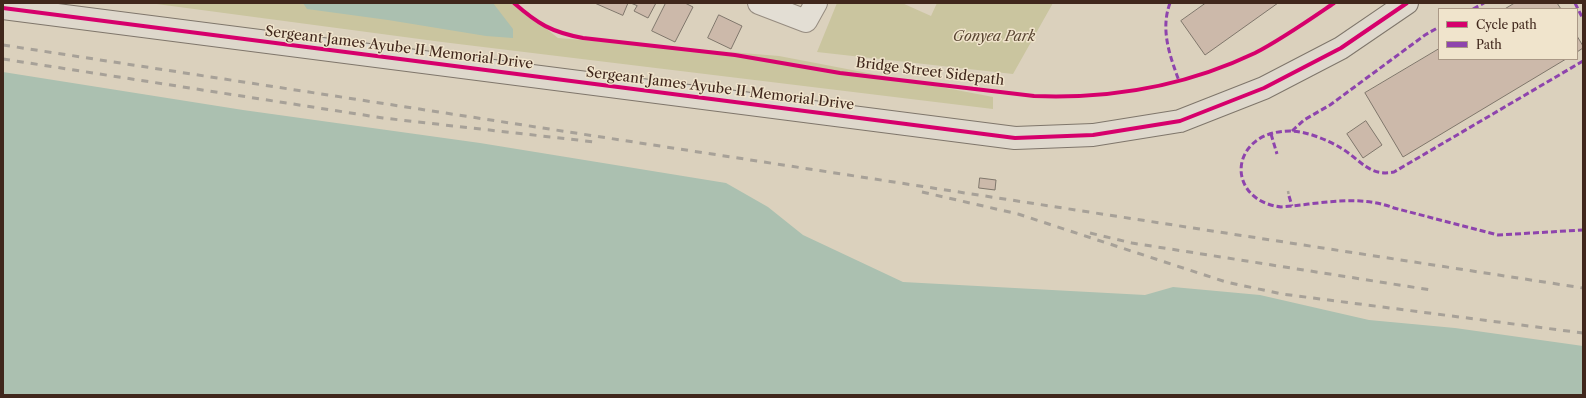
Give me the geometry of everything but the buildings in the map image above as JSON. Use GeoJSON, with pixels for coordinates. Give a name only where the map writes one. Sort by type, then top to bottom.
{"type":"FeatureCollection","features":[{"type":"Feature","properties":{"kind":"main road","name":"Sergeant James Ayube II Memorial Drive"},"geometry":{"type":"LineString","coordinates":[[3,8],[1014,138],[1093,135],[1180,121],[1264,88],[1313,63],[1341,48],[1407,3]]}},
{"type":"Feature","properties":{"kind":"street"},"geometry":{"type":"LineString","coordinates":[[759,3],[811,12]]}},
{"type":"Feature","properties":{"kind":"path"},"geometry":{"type":"LineString","coordinates":[[1288,191],[1289,196]]}},
{"type":"Feature","properties":{"kind":"green space"},"geometry":{"type":"Polygon","coordinates":[[[149,3],[514,3],[558,38],[779,56],[993,97],[993,109],[442,42],[149,3]]]}},
{"type":"Feature","properties":{"kind":"green space","name":"Gonyea Park"},"geometry":{"type":"Polygon","coordinates":[[[837,3],[902,3],[931,16],[937,3],[1053,3],[1013,74],[817,52],[837,3]]]}},
{"type":"Feature","properties":{"kind":"shaded area"},"geometry":{"type":"Polygon","coordinates":[[[303,3],[493,3],[513,29],[513,38],[486,36],[388,20],[307,9],[303,3]]]}},
{"type":"Feature","properties":{"kind":"shaded area"},"geometry":{"type":"Polygon","coordinates":[[[3,72],[243,110],[480,143],[726,183],[768,207],[803,235],[903,282],[1145,295],[1173,287],[1260,295],[1369,320],[1455,328],[1583,346],[1583,395],[3,395],[3,72]]]}},
{"type":"Feature","properties":{"kind":"railway"},"geometry":{"type":"LineString","coordinates":[[3,45],[1583,288]]}},
{"type":"Feature","properties":{"kind":"railway"},"geometry":{"type":"LineString","coordinates":[[3,59],[383,118],[595,142]]}},
{"type":"Feature","properties":{"kind":"railway"},"geometry":{"type":"LineString","coordinates":[[922,192],[1018,214],[1226,282],[1282,294],[1583,333]]}},
{"type":"Feature","properties":{"kind":"railway"},"geometry":{"type":"LineString","coordinates":[[1090,233],[1132,243],[1431,290]]}},
{"type":"Feature","properties":{"kind":"marked path"},"geometry":{"type":"LineString","coordinates":[[1170,3],[1166,23],[1167,43],[1179,81]]}},
{"type":"Feature","properties":{"kind":"marked path"},"geometry":{"type":"LineString","coordinates":[[1475,8],[1484,3]]}},
{"type":"Feature","properties":{"kind":"marked path"},"geometry":{"type":"LineString","coordinates":[[1575,3],[1578,8]]}},
{"type":"Feature","properties":{"kind":"marked path"},"geometry":{"type":"LineString","coordinates":[[1578,9],[1583,19]]}},
{"type":"Feature","properties":{"kind":"marked path"},"geometry":{"type":"LineString","coordinates":[[1292,131],[1304,120],[1330,105],[1425,35],[1438,28]]}},
{"type":"Feature","properties":{"kind":"marked path"},"geometry":{"type":"LineString","coordinates":[[1583,61],[1394,172],[1385,173],[1372,170],[1330,142],[1317,136],[1296,131],[1270,134],[1255,142],[1245,153],[1241,166],[1243,180],[1250,192],[1263,202],[1281,207],[1338,201],[1366,202],[1380,204],[1498,235],[1583,230]]}},
{"type":"Feature","properties":{"kind":"marked path"},"geometry":{"type":"LineString","coordinates":[[1271,134],[1277,154]]}},
{"type":"Feature","properties":{"kind":"marked path"},"geometry":{"type":"LineString","coordinates":[[1289,196],[1292,206]]}},
{"type":"Feature","properties":{"kind":"cycle path","name":"Bridge Street Sidepath"},"geometry":{"type":"LineString","coordinates":[[514,3],[538,22],[553,30],[583,38],[735,55],[840,73],[1034,96],[1090,95],[1119,92],[1175,82],[1202,74],[1265,48],[1334,3]]}},
{"type":"Feature","properties":{"kind":"cycle path"},"geometry":{"type":"LineString","coordinates":[[3,8],[1015,138],[1093,135],[1180,121],[1264,88],[1341,48],[1407,3]]}}]}
